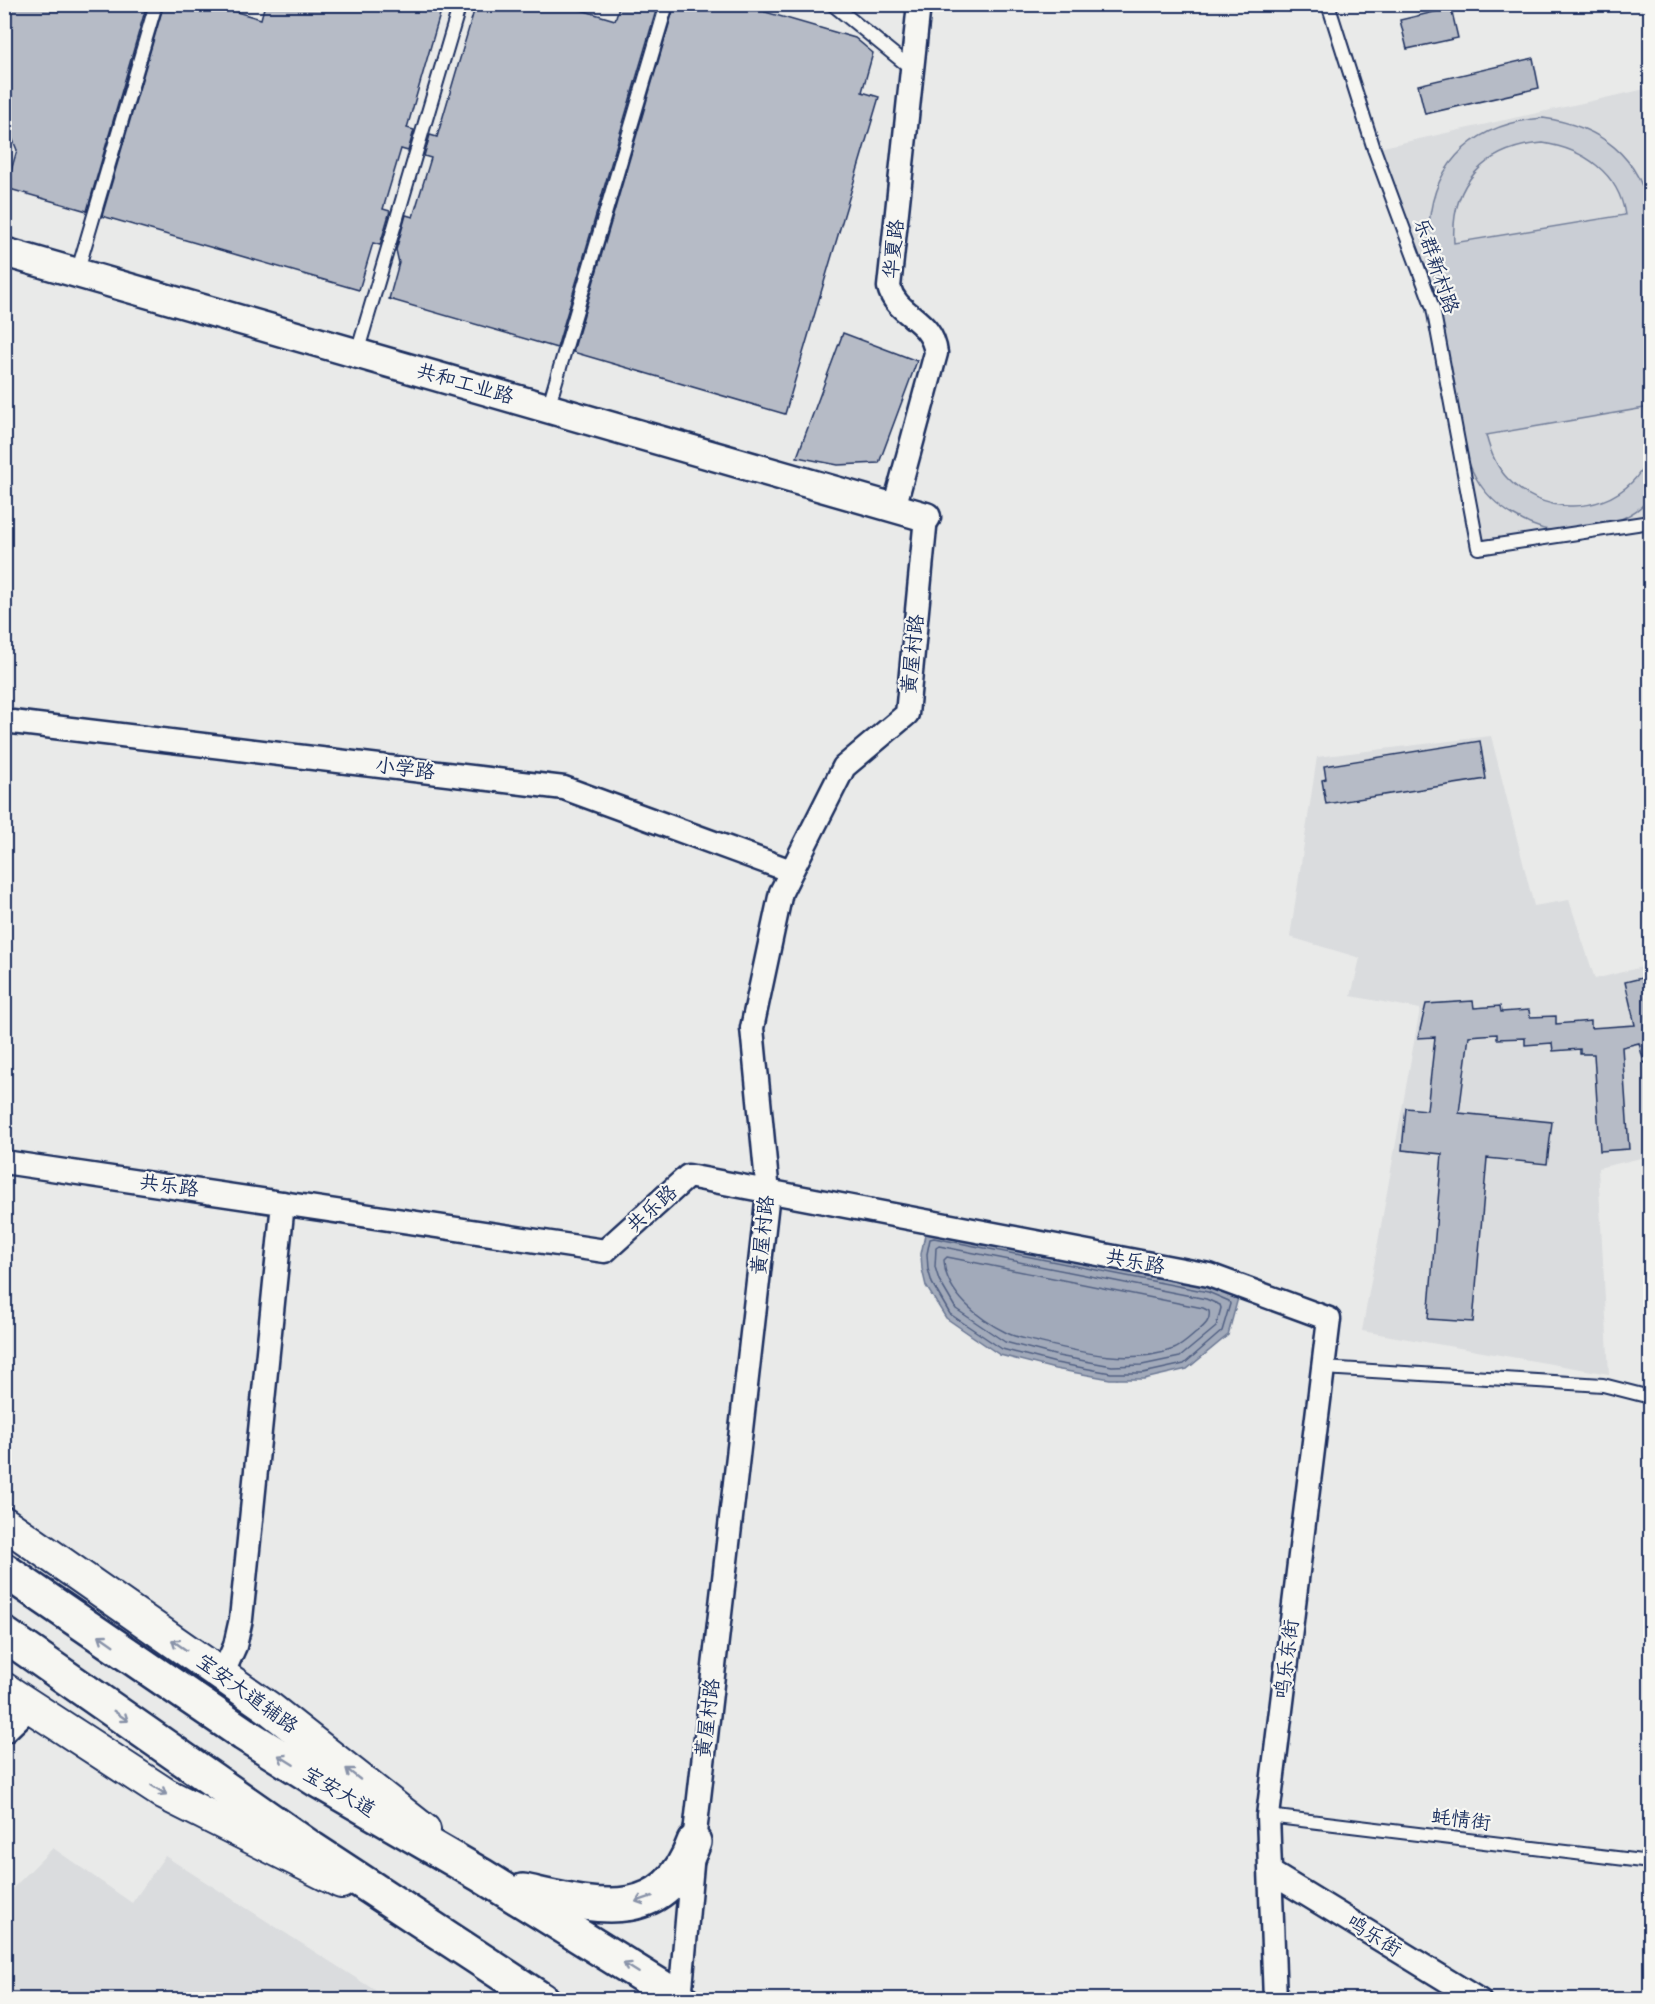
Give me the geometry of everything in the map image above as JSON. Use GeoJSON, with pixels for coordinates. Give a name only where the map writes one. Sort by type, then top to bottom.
{"type":"FeatureCollection","features":[{"type":"Feature","properties":{"kind":"main road","name":"宝安大道辅路"},"geometry":{"type":"LineString","coordinates":[[4,1523],[269,1708],[490,1880]]}},
{"type":"Feature","properties":{"kind":"main road","name":"宝安大道"},"geometry":{"type":"LineString","coordinates":[[4,1570],[244,1734],[317,1780],[490,1880],[681,1999]]}},
{"type":"Feature","properties":{"kind":"main road"},"geometry":{"type":"LineString","coordinates":[[4,1634],[312,1849],[542,2000]]}},
{"type":"Feature","properties":{"kind":"main road"},"geometry":{"type":"LineString","coordinates":[[16,1697],[165,1794],[424,1923],[508,2000]]}},
{"type":"Feature","properties":{"kind":"main road"},"geometry":{"type":"LineString","coordinates":[[490,1880],[599,1905],[624,1905],[645,1900],[660,1893],[687,1861],[694,1842]]}},
{"type":"Feature","properties":{"kind":"street","name":"华夏路"},"geometry":{"type":"LineString","coordinates":[[894,508],[936,353],[935,341],[928,330],[892,297],[889,287],[920,4]]}},
{"type":"Feature","properties":{"kind":"street","name":"共和工业路"},"geometry":{"type":"LineString","coordinates":[[4,252],[926,517]]}},
{"type":"Feature","properties":{"kind":"street","name":"黄屋村路"},"geometry":{"type":"LineString","coordinates":[[681,1999],[694,1842],[768,1193],[752,1028],[781,892],[791,871],[844,767],[907,714],[926,517]]}},
{"type":"Feature","properties":{"kind":"street","name":"小学路"},"geometry":{"type":"LineString","coordinates":[[4,721],[564,788],[791,871]]}},
{"type":"Feature","properties":{"kind":"street","name":"共乐路"},"geometry":{"type":"LineString","coordinates":[[4,1162],[605,1251],[688,1176],[1209,1275],[1329,1319]]}},
{"type":"Feature","properties":{"kind":"street"},"geometry":{"type":"LineString","coordinates":[[222,1675],[235,1646],[241,1619],[283,1203]]}},
{"type":"Feature","properties":{"kind":"street","name":"鸣乐东街"},"geometry":{"type":"LineString","coordinates":[[1275,2000],[1268,1815],[1329,1319]]}},
{"type":"Feature","properties":{"kind":"street"},"geometry":{"type":"LineString","coordinates":[[4,1728],[16,1697]]}},
{"type":"Feature","properties":{"kind":"street","name":"鸣乐街"},"geometry":{"type":"LineString","coordinates":[[1270,1872],[1479,2000]]}},
{"type":"Feature","properties":{"kind":"lane"},"geometry":{"type":"LineString","coordinates":[[77,273],[156,4]]}},
{"type":"Feature","properties":{"kind":"lane"},"geometry":{"type":"LineString","coordinates":[[357,353],[460,4]]}},
{"type":"Feature","properties":{"kind":"lane"},"geometry":{"type":"LineString","coordinates":[[548,408],[667,4]]}},
{"type":"Feature","properties":{"kind":"lane"},"geometry":{"type":"LineString","coordinates":[[832,4],[912,69]]}},
{"type":"Feature","properties":{"kind":"lane","name":"乐群新村路"},"geometry":{"type":"LineString","coordinates":[[1328,4],[1374,149],[1432,308],[1478,548],[1650,522]]}},
{"type":"Feature","properties":{"kind":"lane"},"geometry":{"type":"LineString","coordinates":[[1323,1368],[1603,1386],[1650,1397]]}},
{"type":"Feature","properties":{"kind":"lane","name":"蚝情街"},"geometry":{"type":"LineString","coordinates":[[1268,1815],[1650,1862]]}},
{"type":"Feature","properties":{"kind":"shaded area"},"geometry":{"type":"Polygon","coordinates":[[[1650,88],[1650,522],[1478,548],[1433,308],[1374,149],[1650,88]]]}},
{"type":"Feature","properties":{"kind":"shaded area"},"geometry":{"type":"Polygon","coordinates":[[[1543,118],[1564,122],[1582,128],[1615,147],[1637,176],[1645,194],[1650,215],[1650,407],[1486,435],[1494,458],[1508,479],[1536,499],[1552,504],[1586,505],[1603,501],[1632,482],[1650,456],[1650,498],[1638,510],[1615,521],[1573,532],[1540,528],[1515,516],[1492,499],[1474,473],[1461,440],[1429,246],[1430,219],[1435,195],[1444,174],[1456,156],[1473,141],[1493,130],[1516,122],[1543,118]],[[1543,143],[1522,146],[1504,152],[1475,172],[1465,186],[1458,203],[1454,222],[1454,243],[1625,215],[1621,200],[1607,175],[1585,157],[1558,146],[1543,143]]]}},
{"type":"Feature","properties":{"kind":"shaded area"},"geometry":{"type":"Polygon","coordinates":[[[1491,736],[1534,906],[1569,900],[1595,979],[1650,965],[1650,1156],[1598,1168],[1609,1374],[1362,1331],[1420,1009],[1351,996],[1360,958],[1290,937],[1317,757],[1491,736]]]}},
{"type":"Feature","properties":{"kind":"shaded area"},"geometry":{"type":"Polygon","coordinates":[[[53,1848],[132,1903],[165,1856],[387,1998],[5,1999],[5,1896],[53,1848]]]}},
{"type":"Feature","properties":{"kind":"water"},"geometry":{"type":"Polygon","coordinates":[[[926,1230],[1210,1286],[1238,1298],[1228,1335],[1187,1369],[1144,1379],[1110,1379],[1055,1369],[1000,1355],[946,1318],[926,1286],[921,1254],[926,1230]]]}},
{"type":"Feature","properties":{"kind":"building"},"geometry":{"type":"Polygon","coordinates":[[[13,4],[147,4],[87,211],[6,188],[17,150],[12,138],[4,136],[4,32],[13,4]]]}},
{"type":"Feature","properties":{"kind":"building"},"geometry":{"type":"Polygon","coordinates":[[[164,4],[209,4],[261,19],[265,4],[443,4],[407,128],[414,130],[408,151],[401,149],[383,209],[390,211],[380,245],[373,243],[359,290],[102,216],[164,4]]]}},
{"type":"Feature","properties":{"kind":"building"},"geometry":{"type":"Polygon","coordinates":[[[476,4],[561,4],[615,20],[620,4],[658,4],[557,348],[389,299],[399,263],[396,250],[406,215],[413,217],[431,158],[424,156],[430,135],[437,137],[476,4]]]}},
{"type":"Feature","properties":{"kind":"building"},"geometry":{"type":"Polygon","coordinates":[[[675,4],[738,4],[855,38],[873,53],[862,92],[879,97],[785,414],[573,352],[675,4]]]}},
{"type":"Feature","properties":{"kind":"building"},"geometry":{"type":"Polygon","coordinates":[[[1451,8],[1458,38],[1407,49],[1400,20],[1451,8]]]}},
{"type":"Feature","properties":{"kind":"building"},"geometry":{"type":"Polygon","coordinates":[[[1533,58],[1539,88],[1425,114],[1418,85],[1533,58]]]}},
{"type":"Feature","properties":{"kind":"building"},"geometry":{"type":"Polygon","coordinates":[[[843,333],[917,361],[879,463],[838,465],[797,457],[843,333]]]}},
{"type":"Feature","properties":{"kind":"building"},"geometry":{"type":"Polygon","coordinates":[[[1480,741],[1486,779],[1326,804],[1322,780],[1326,779],[1324,766],[1480,741]]]}},
{"type":"Feature","properties":{"kind":"building"},"geometry":{"type":"Polygon","coordinates":[[[1650,976],[1650,1062],[1644,1063],[1639,1043],[1622,1047],[1629,1149],[1600,1151],[1594,1054],[1580,1054],[1580,1049],[1553,1051],[1552,1043],[1525,1045],[1525,1038],[1497,1039],[1497,1034],[1469,1036],[1459,1113],[1552,1122],[1547,1164],[1487,1158],[1473,1322],[1428,1319],[1442,1154],[1402,1150],[1406,1108],[1427,1110],[1435,1037],[1418,1038],[1426,1004],[1473,1001],[1474,1008],[1500,1006],[1501,1012],[1529,1010],[1530,1017],[1556,1016],[1556,1024],[1591,1021],[1591,1028],[1635,1025],[1625,982],[1650,976]]]}}]}
